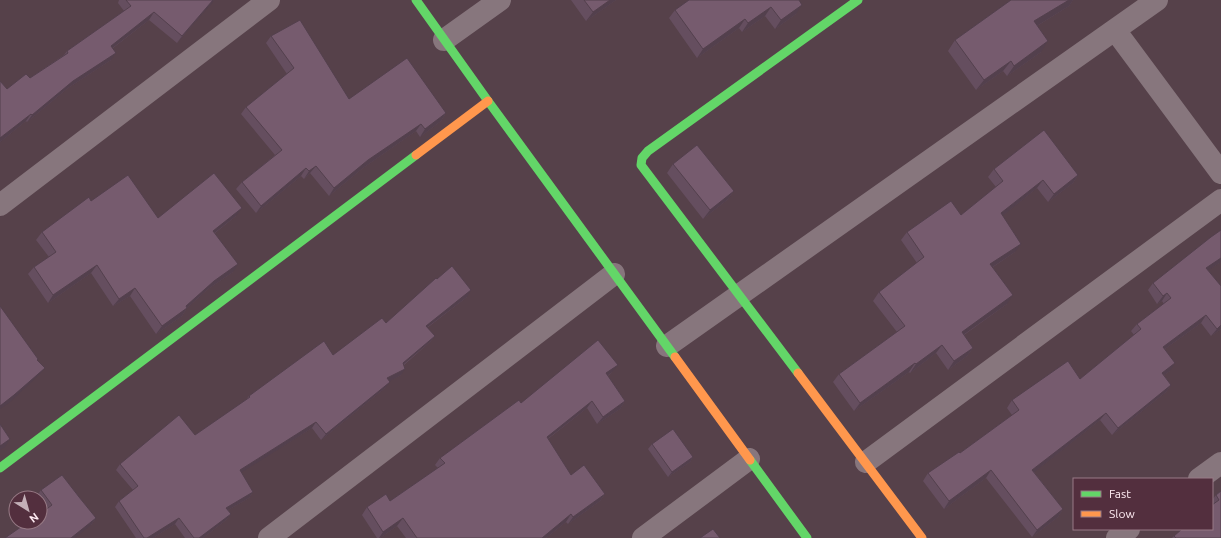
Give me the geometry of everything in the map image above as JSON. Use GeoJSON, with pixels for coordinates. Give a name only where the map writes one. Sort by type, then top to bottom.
{"type":"FeatureCollection","features":[{"type":"Feature","properties":{"kind":"main road"},"geometry":{"type":"LineString","coordinates":[[416,0],[807,538]]}},
{"type":"Feature","properties":{"kind":"main road"},"geometry":{"type":"LineString","coordinates":[[858,0],[648,150],[642,158],[641,165],[922,538]]}},
{"type":"Feature","properties":{"kind":"main road"},"geometry":{"type":"LineString","coordinates":[[0,468],[488,101]]}},
{"type":"Feature","properties":{"kind":"street"},"geometry":{"type":"LineString","coordinates":[[0,204],[270,0]]}},
{"type":"Feature","properties":{"kind":"street"},"geometry":{"type":"LineString","coordinates":[[444,40],[500,0]]}},
{"type":"Feature","properties":{"kind":"street"},"geometry":{"type":"LineString","coordinates":[[667,346],[1157,0]]}},
{"type":"Feature","properties":{"kind":"street"},"geometry":{"type":"LineString","coordinates":[[1115,30],[1221,173]]}},
{"type":"Feature","properties":{"kind":"street"},"geometry":{"type":"LineString","coordinates":[[866,462],[1221,200]]}},
{"type":"Feature","properties":{"kind":"street"},"geometry":{"type":"LineString","coordinates":[[269,538],[614,274]]}},
{"type":"Feature","properties":{"kind":"street"},"geometry":{"type":"LineString","coordinates":[[642,538],[749,459]]}},
{"type":"Feature","properties":{"kind":"street"},"geometry":{"type":"LineString","coordinates":[[1200,478],[1221,463]]}},
{"type":"Feature","properties":{"kind":"street"},"geometry":{"type":"LineString","coordinates":[[1117,538],[1128,530]]}},
{"type":"Feature","properties":{"kind":"building"},"geometry":{"type":"Polygon","coordinates":[[[126,0],[213,0],[182,36],[154,12],[111,46],[116,53],[73,81],[32,115],[31,114],[0,138],[0,81],[7,89],[26,74],[30,78],[68,53],[67,51],[131,6],[126,0]]]}},
{"type":"Feature","properties":{"kind":"building"},"geometry":{"type":"Polygon","coordinates":[[[584,0],[610,0],[593,12],[584,0]]]}},
{"type":"Feature","properties":{"kind":"building"},"geometry":{"type":"Polygon","coordinates":[[[689,0],[799,0],[802,5],[781,20],[771,7],[748,23],[745,19],[703,49],[675,10],[689,0]]]}},
{"type":"Feature","properties":{"kind":"building"},"geometry":{"type":"Polygon","coordinates":[[[1011,0],[1069,0],[1034,21],[1048,41],[1014,66],[1011,61],[984,80],[955,40],[1011,0]]]}},
{"type":"Feature","properties":{"kind":"building"},"geometry":{"type":"Polygon","coordinates":[[[300,20],[349,99],[407,58],[446,113],[425,129],[421,124],[368,160],[334,188],[316,166],[309,171],[306,168],[261,206],[242,182],[282,150],[246,107],[294,68],[271,36],[300,20]]]}},
{"type":"Feature","properties":{"kind":"building"},"geometry":{"type":"Polygon","coordinates":[[[1044,130],[1078,175],[1054,194],[1043,180],[1001,213],[1021,244],[990,264],[1013,295],[962,332],[973,348],[954,361],[942,345],[860,403],[839,374],[905,326],[879,292],[924,257],[907,232],[951,201],[961,215],[1003,181],[994,169],[1044,130]]]}},
{"type":"Feature","properties":{"kind":"building"},"geometry":{"type":"Polygon","coordinates":[[[697,145],[734,191],[710,210],[673,164],[697,145]]]}},
{"type":"Feature","properties":{"kind":"building"},"geometry":{"type":"Polygon","coordinates":[[[214,173],[242,208],[213,231],[238,264],[214,281],[186,306],[187,308],[162,326],[135,288],[119,299],[97,265],[53,295],[34,267],[56,252],[42,232],[89,197],[91,201],[128,175],[158,218],[214,173]]]}},
{"type":"Feature","properties":{"kind":"building"},"geometry":{"type":"Polygon","coordinates":[[[1221,230],[1221,258],[1206,268],[1221,286],[1221,325],[1217,329],[1206,315],[1163,347],[1175,363],[1162,373],[1171,385],[1118,428],[1106,413],[1032,470],[1063,509],[1037,530],[991,470],[949,501],[928,473],[959,452],[960,453],[1019,410],[1012,400],[1068,361],[1080,379],[1141,329],[1137,324],[1171,298],[1167,293],[1163,296],[1153,283],[1221,230]]]}},
{"type":"Feature","properties":{"kind":"building"},"geometry":{"type":"Polygon","coordinates":[[[452,266],[471,290],[426,326],[435,336],[403,363],[405,369],[387,378],[390,382],[326,434],[316,422],[240,470],[253,492],[226,508],[231,514],[199,538],[194,538],[179,518],[147,538],[144,538],[119,501],[138,486],[120,464],[179,415],[195,435],[250,397],[249,396],[324,341],[333,355],[382,318],[386,323],[436,278],[437,279],[452,266]]]}},
{"type":"Feature","properties":{"kind":"building"},"geometry":{"type":"Polygon","coordinates":[[[0,306],[38,359],[37,360],[45,368],[0,406],[0,306]]]}},
{"type":"Feature","properties":{"kind":"building"},"geometry":{"type":"Polygon","coordinates":[[[598,340],[618,365],[606,373],[625,401],[603,417],[592,401],[547,437],[571,475],[584,465],[605,494],[573,517],[571,514],[542,538],[417,538],[403,518],[383,532],[367,507],[386,494],[390,501],[445,463],[440,458],[519,400],[521,403],[598,340]]]}},
{"type":"Feature","properties":{"kind":"building"},"geometry":{"type":"Polygon","coordinates":[[[0,424],[10,439],[0,446],[0,424]]]}},
{"type":"Feature","properties":{"kind":"building"},"geometry":{"type":"Polygon","coordinates":[[[673,429],[693,457],[672,472],[652,444],[673,429]]]}},
{"type":"Feature","properties":{"kind":"building"},"geometry":{"type":"Polygon","coordinates":[[[62,475],[96,518],[71,538],[5,538],[16,530],[48,530],[48,508],[52,505],[48,500],[48,490],[41,490],[62,475]]]}},
{"type":"Feature","properties":{"kind":"building"},"geometry":{"type":"Polygon","coordinates":[[[1221,491],[1221,538],[1176,538],[1174,536],[1181,530],[1213,530],[1213,504],[1219,500],[1216,495],[1221,491]]]}},
{"type":"Feature","properties":{"kind":"building"},"geometry":{"type":"Polygon","coordinates":[[[713,529],[720,538],[700,538],[713,529]]]}},
{"type":"Feature","properties":{"kind":"traffic: fast"},"geometry":{"type":"LineString","coordinates":[[416,0],[675,357]]}},
{"type":"Feature","properties":{"kind":"traffic: fast"},"geometry":{"type":"LineString","coordinates":[[798,373],[641,165],[642,158],[648,151],[858,0]]}},
{"type":"Feature","properties":{"kind":"traffic: fast"},"geometry":{"type":"LineString","coordinates":[[0,468],[416,155]]}},
{"type":"Feature","properties":{"kind":"traffic: fast"},"geometry":{"type":"LineString","coordinates":[[750,460],[807,538]]}},
{"type":"Feature","properties":{"kind":"traffic: slow"},"geometry":{"type":"LineString","coordinates":[[416,155],[488,101]]}},
{"type":"Feature","properties":{"kind":"traffic: slow"},"geometry":{"type":"LineString","coordinates":[[675,357],[750,460]]}},
{"type":"Feature","properties":{"kind":"traffic: slow"},"geometry":{"type":"LineString","coordinates":[[798,373],[922,538]]}}]}
